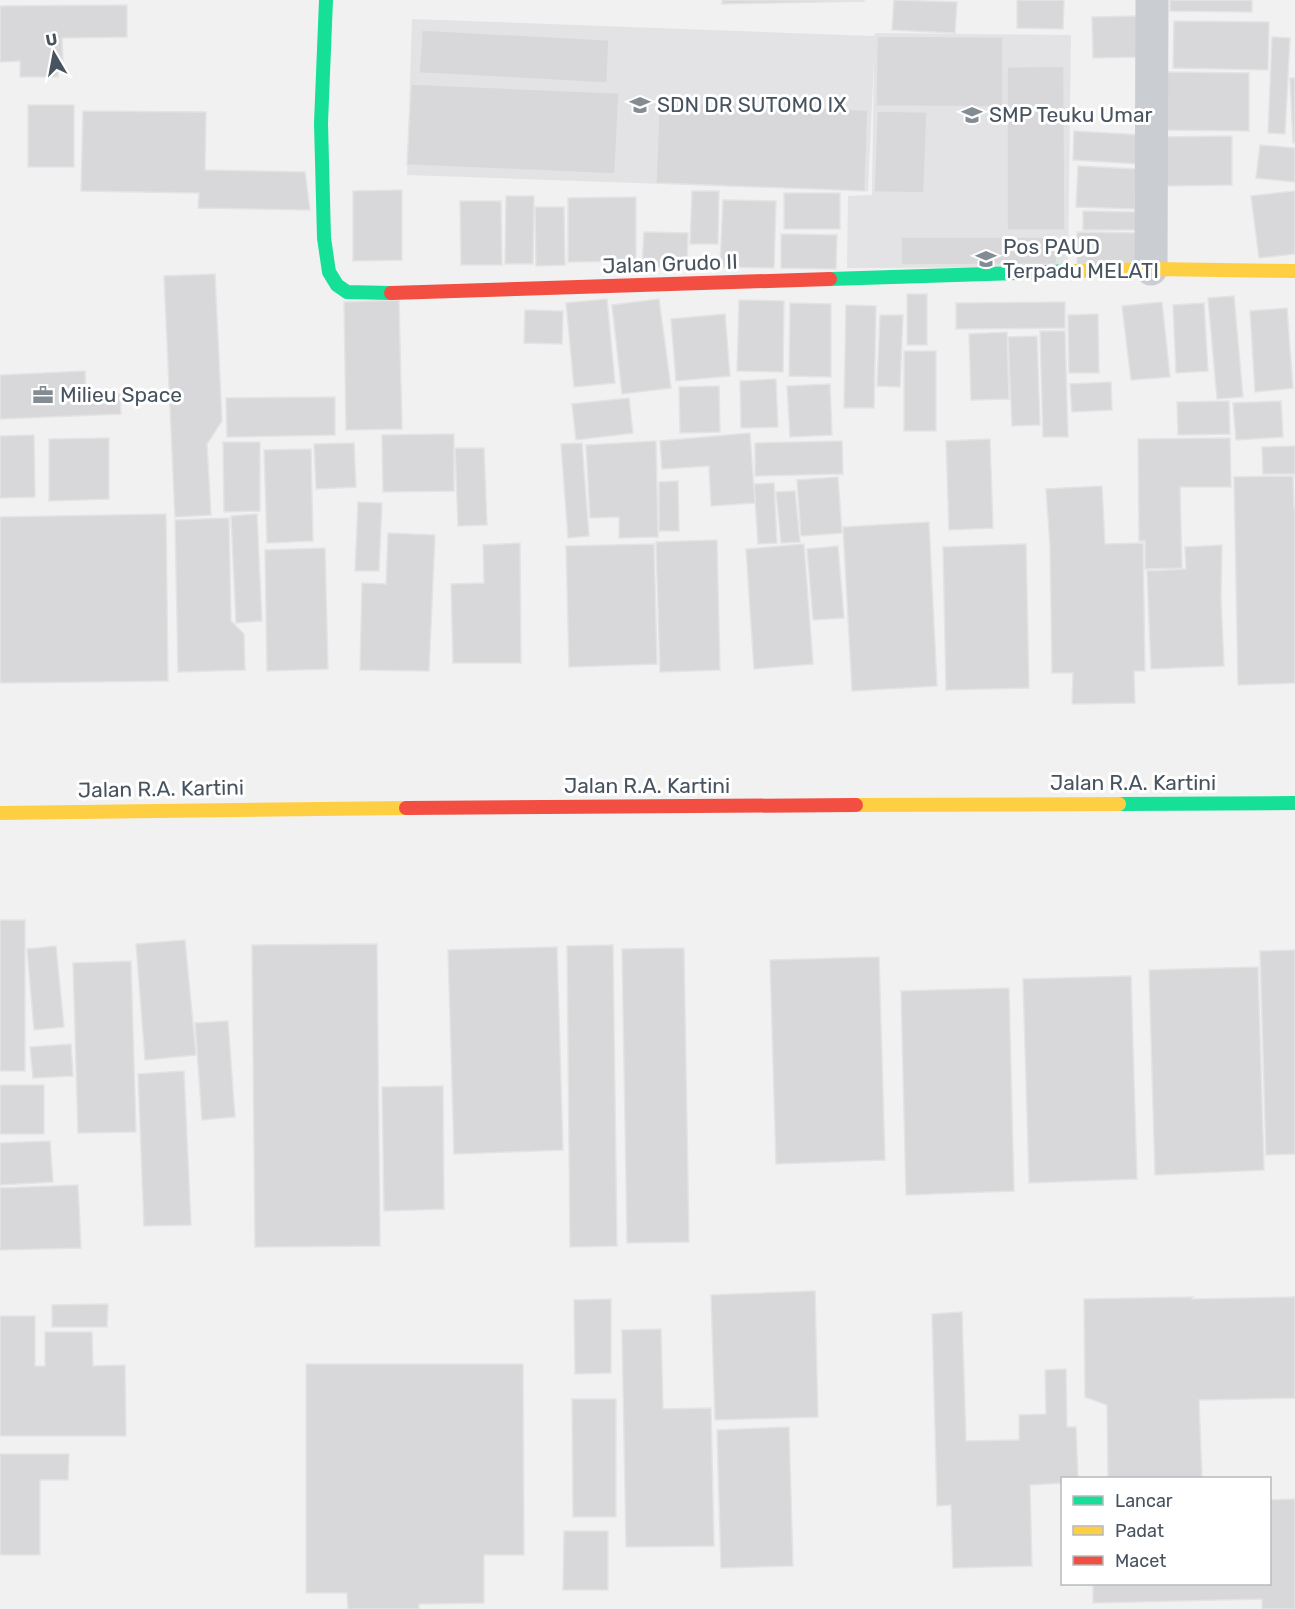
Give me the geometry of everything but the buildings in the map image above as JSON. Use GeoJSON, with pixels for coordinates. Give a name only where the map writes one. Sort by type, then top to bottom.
{"type":"FeatureCollection","features":[{"type":"Feature","properties":{"kind":"street","name":"Jalan Grudo II"},"geometry":{"type":"LineString","coordinates":[[326,0],[321,123],[324,238],[329,272],[337,285],[347,292],[375,294],[1151,269],[1295,270]]}},
{"type":"Feature","properties":{"kind":"street"},"geometry":{"type":"LineString","coordinates":[[1151,269],[1152,0]]}},
{"type":"Feature","properties":{"kind":"street","name":"Jalan R.A. Kartini"},"geometry":{"type":"LineString","coordinates":[[0,813],[249,809],[1295,804]]}},
{"type":"Feature","properties":{"kind":"shaded area","name":"SDN DR SUTOMO IX"},"geometry":{"type":"Polygon","coordinates":[[[412,19],[874,36],[875,33],[1071,35],[1068,267],[847,268],[848,196],[872,195],[874,58],[868,191],[407,175],[412,19]]]}},
{"type":"Feature","properties":{"kind":"traffic: fast"},"geometry":{"type":"LineString","coordinates":[[326,0],[321,123],[324,238],[329,272],[337,285],[347,292],[391,293]]}},
{"type":"Feature","properties":{"kind":"traffic: fast"},"geometry":{"type":"LineString","coordinates":[[830,279],[1076,271]]}},
{"type":"Feature","properties":{"kind":"traffic: fast"},"geometry":{"type":"LineString","coordinates":[[1119,804],[1295,803]]}},
{"type":"Feature","properties":{"kind":"traffic: slow"},"geometry":{"type":"LineString","coordinates":[[1076,271],[1151,269],[1295,271]]}},
{"type":"Feature","properties":{"kind":"traffic: slow"},"geometry":{"type":"LineString","coordinates":[[856,805],[1119,804]]}},
{"type":"Feature","properties":{"kind":"traffic: slow"},"geometry":{"type":"LineString","coordinates":[[0,813],[406,808]]}},
{"type":"Feature","properties":{"kind":"traffic: jam"},"geometry":{"type":"LineString","coordinates":[[391,293],[830,279]]}},
{"type":"Feature","properties":{"kind":"traffic: jam"},"geometry":{"type":"LineString","coordinates":[[406,808],[856,805]]}},
{"type":"Feature","properties":{"kind":"place","name":"SDN DR SUTOMO IX"},"geometry":{"type":"Point","coordinates":[640,105]}},
{"type":"Feature","properties":{"kind":"place","name":"SMP Teuku Umar"},"geometry":{"type":"Point","coordinates":[972,115]}},
{"type":"Feature","properties":{"kind":"place","name":"Pos PAUD Terpadu MELATI"},"geometry":{"type":"Point","coordinates":[986,259]}},
{"type":"Feature","properties":{"kind":"place","name":"Milieu Space"},"geometry":{"type":"Point","coordinates":[43,395]}}]}
